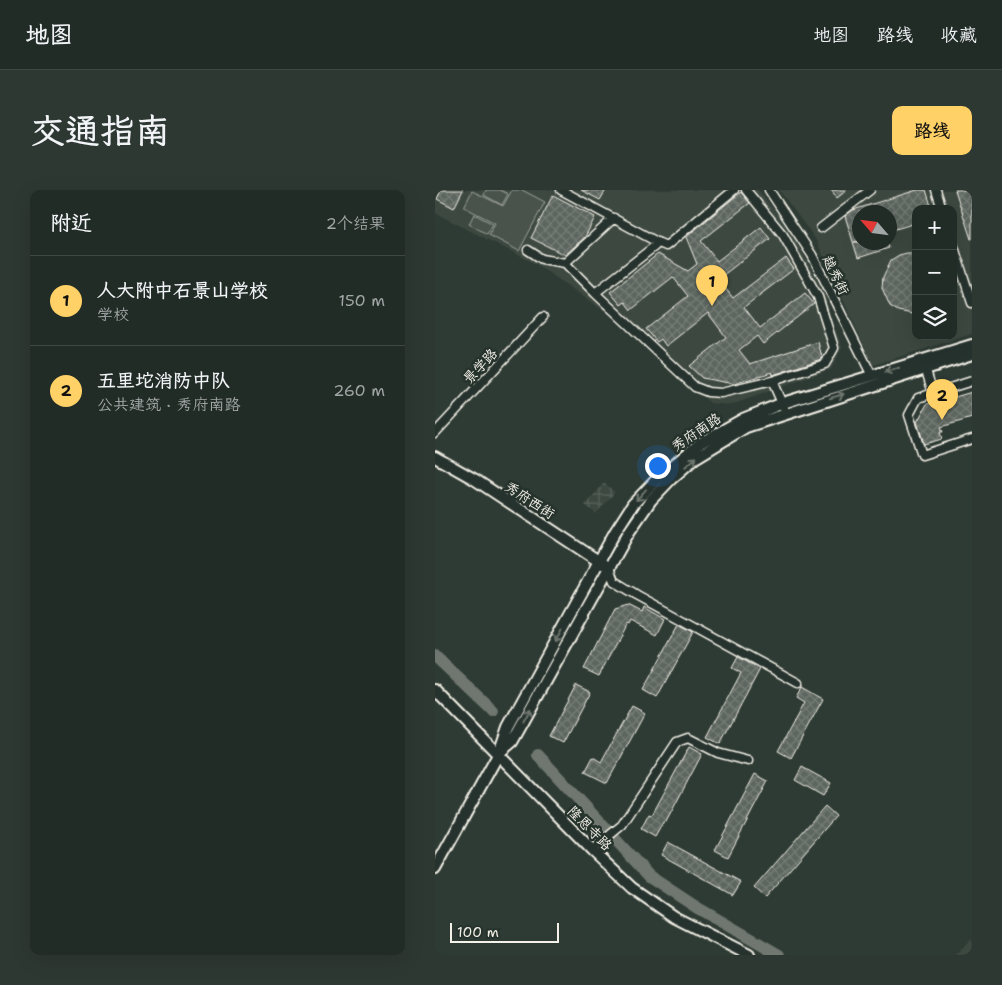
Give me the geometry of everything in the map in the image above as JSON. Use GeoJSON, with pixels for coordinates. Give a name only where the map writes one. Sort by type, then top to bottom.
{"type":"FeatureCollection","features":[{"type":"Feature","properties":{"kind":"street"},"geometry":{"type":"LineString","coordinates":[[561,190],[666,246],[734,190]]}},
{"type":"Feature","properties":{"kind":"street"},"geometry":{"type":"LineString","coordinates":[[528,250],[542,259],[565,263],[695,387],[708,392],[721,393],[772,381],[825,364],[834,348],[818,296],[783,236],[747,190]]}},
{"type":"Feature","properties":{"kind":"street","name":"越秀街"},"geometry":{"type":"LineString","coordinates":[[769,190],[812,255],[872,376]]}},
{"type":"Feature","properties":{"kind":"street"},"geometry":{"type":"LineString","coordinates":[[821,228],[870,190]]}},
{"type":"Feature","properties":{"kind":"street"},"geometry":{"type":"LineString","coordinates":[[936,190],[941,205]]}},
{"type":"Feature","properties":{"kind":"street"},"geometry":{"type":"LineString","coordinates":[[565,263],[614,218]]}},
{"type":"Feature","properties":{"kind":"street"},"geometry":{"type":"LineString","coordinates":[[595,293],[655,246],[657,242]]}},
{"type":"Feature","properties":{"kind":"street"},"geometry":{"type":"LineString","coordinates":[[955,250],[972,303]]}},
{"type":"Feature","properties":{"kind":"street","name":"景学路"},"geometry":{"type":"LineString","coordinates":[[435,432],[543,317]]}},
{"type":"Feature","properties":{"kind":"street","name":"秀府南路"},"geometry":{"type":"LineString","coordinates":[[435,870],[499,753],[508,728],[598,561],[633,504],[664,473],[700,444],[743,419],[924,364],[972,345]]}},
{"type":"Feature","properties":{"kind":"street","name":"秀府南路"},"geometry":{"type":"LineString","coordinates":[[499,753],[511,742],[629,532],[645,508],[695,458],[745,427],[784,408],[872,376],[972,354]]}},
{"type":"Feature","properties":{"kind":"street"},"geometry":{"type":"LineString","coordinates":[[924,364],[933,393]]}},
{"type":"Feature","properties":{"kind":"street"},"geometry":{"type":"LineString","coordinates":[[772,381],[784,408]]}},
{"type":"Feature","properties":{"kind":"street"},"geometry":{"type":"LineString","coordinates":[[972,381],[918,398],[909,415],[922,455],[972,439]]}},
{"type":"Feature","properties":{"kind":"street","name":"秀府西街"},"geometry":{"type":"LineString","coordinates":[[435,456],[474,479],[609,568]]}},
{"type":"Feature","properties":{"kind":"street"},"geometry":{"type":"LineString","coordinates":[[609,568],[614,580],[637,595],[798,683]]}},
{"type":"Feature","properties":{"kind":"street","name":"隆恩寺路"},"geometry":{"type":"LineString","coordinates":[[435,690],[632,888],[657,906],[694,928],[749,955]]}},
{"type":"Feature","properties":{"kind":"street"},"geometry":{"type":"LineString","coordinates":[[594,848],[622,825],[677,742],[688,738],[718,753],[748,761]]}},
{"type":"Feature","properties":{"kind":"shaded area"},"geometry":{"type":"Polygon","coordinates":[[[435,190],[758,190],[791,231],[825,294],[831,318],[842,347],[831,369],[731,405],[710,403],[626,326],[536,264],[435,213],[435,190]]]}},
{"type":"Feature","properties":{"kind":"shaded area"},"geometry":{"type":"Polygon","coordinates":[[[486,190],[500,190],[508,194],[502,205],[484,195],[486,190]]]}},
{"type":"Feature","properties":{"kind":"shaded area"},"geometry":{"type":"Polygon","coordinates":[[[512,190],[522,190],[545,202],[519,251],[489,235],[495,223],[464,207],[472,191],[503,206],[512,190]]]}},
{"type":"Feature","properties":{"kind":"shaded area"},"geometry":{"type":"Polygon","coordinates":[[[779,190],[972,190],[972,334],[957,339],[957,205],[912,205],[912,340],[953,340],[873,365],[816,240],[779,190]]]}},
{"type":"Feature","properties":{"kind":"shaded area"},"geometry":{"type":"Polygon","coordinates":[[[474,214],[493,224],[487,234],[469,224],[474,214]]]}},
{"type":"Feature","properties":{"kind":"shaded area"},"geometry":{"type":"Polygon","coordinates":[[[604,483],[615,492],[596,514],[585,505],[604,483]]]}},
{"type":"Feature","properties":{"kind":"shaded area"},"geometry":{"type":"Polygon","coordinates":[[[972,939],[972,955],[956,955],[972,939]]]}},
{"type":"Feature","properties":{"kind":"building"},"geometry":{"type":"Polygon","coordinates":[[[441,190],[463,190],[454,208],[437,199],[441,190]]]}},
{"type":"Feature","properties":{"kind":"building"},"geometry":{"type":"Polygon","coordinates":[[[581,190],[606,190],[600,200],[581,190]]]}},
{"type":"Feature","properties":{"kind":"building"},"geometry":{"type":"Polygon","coordinates":[[[831,190],[847,190],[837,198],[831,190]]]}},
{"type":"Feature","properties":{"kind":"building"},"geometry":{"type":"Polygon","coordinates":[[[917,190],[926,190],[931,205],[912,205],[912,224],[897,229],[897,205],[869,205],[917,190]]]}},
{"type":"Feature","properties":{"kind":"building"},"geometry":{"type":"Polygon","coordinates":[[[955,190],[972,190],[972,239],[971,239],[955,190]]]}},
{"type":"Feature","properties":{"kind":"building"},"geometry":{"type":"Polygon","coordinates":[[[741,192],[750,203],[701,241],[717,261],[761,227],[770,239],[718,279],[733,298],[786,258],[794,269],[744,307],[760,328],[805,293],[814,304],[763,344],[757,336],[739,350],[750,364],[818,342],[822,357],[821,359],[773,375],[772,372],[734,384],[702,378],[689,366],[726,337],[708,313],[666,346],[661,339],[657,342],[646,329],[688,296],[673,277],[631,310],[625,302],[621,305],[610,292],[658,254],[688,271],[697,264],[686,237],[741,192]]]}},
{"type":"Feature","properties":{"kind":"building"},"geometry":{"type":"Polygon","coordinates":[[[553,195],[595,217],[585,237],[565,255],[531,238],[553,195]]]}},
{"type":"Feature","properties":{"kind":"building"},"geometry":{"type":"Polygon","coordinates":[[[852,211],[852,239],[845,216],[852,211]]]}},
{"type":"Feature","properties":{"kind":"building"},"geometry":{"type":"Polygon","coordinates":[[[856,250],[883,250],[858,258],[856,250]]]}},
{"type":"Feature","properties":{"kind":"building"},"geometry":{"type":"Polygon","coordinates":[[[912,253],[912,314],[898,311],[890,306],[882,288],[883,277],[891,260],[899,255],[912,253]]]}},
{"type":"Feature","properties":{"kind":"building"},"geometry":{"type":"Polygon","coordinates":[[[972,392],[972,418],[941,427],[943,432],[940,432],[942,439],[924,444],[917,422],[927,404],[972,392]]]}},
{"type":"Feature","properties":{"kind":"building"},"geometry":{"type":"Polygon","coordinates":[[[628,605],[642,612],[644,607],[665,619],[657,635],[630,621],[628,625],[626,624],[599,676],[584,669],[615,609],[628,605]]]}},
{"type":"Feature","properties":{"kind":"building"},"geometry":{"type":"Polygon","coordinates":[[[679,624],[693,632],[657,698],[643,690],[679,624]]]}},
{"type":"Feature","properties":{"kind":"building"},"geometry":{"type":"Polygon","coordinates":[[[738,657],[760,669],[720,744],[707,737],[741,673],[732,668],[738,657]]]}},
{"type":"Feature","properties":{"kind":"building"},"geometry":{"type":"Polygon","coordinates":[[[576,685],[590,692],[563,743],[549,736],[576,685]]]}},
{"type":"Feature","properties":{"kind":"building"},"geometry":{"type":"Polygon","coordinates":[[[802,687],[823,699],[791,758],[778,751],[804,703],[796,698],[802,687]]]}},
{"type":"Feature","properties":{"kind":"building"},"geometry":{"type":"Polygon","coordinates":[[[632,706],[645,713],[607,783],[585,772],[593,757],[601,762],[632,706]]]}},
{"type":"Feature","properties":{"kind":"building"},"geometry":{"type":"Polygon","coordinates":[[[689,747],[702,754],[666,822],[664,821],[655,837],[641,829],[649,814],[652,815],[689,747]]]}},
{"type":"Feature","properties":{"kind":"building"},"geometry":{"type":"Polygon","coordinates":[[[802,767],[831,783],[823,796],[795,780],[802,767]]]}},
{"type":"Feature","properties":{"kind":"building"},"geometry":{"type":"Polygon","coordinates":[[[755,774],[768,781],[728,857],[715,850],[755,774]]]}},
{"type":"Feature","properties":{"kind":"building"},"geometry":{"type":"Polygon","coordinates":[[[825,806],[836,816],[765,898],[754,888],[825,806]]]}},
{"type":"Feature","properties":{"kind":"building"},"geometry":{"type":"Polygon","coordinates":[[[668,842],[741,882],[733,895],[661,855],[668,842]]]}},
{"type":"Feature","properties":{"kind":"waterway"},"geometry":{"type":"LineString","coordinates":[[435,656],[493,711]]}},
{"type":"Feature","properties":{"kind":"waterway"},"geometry":{"type":"LineString","coordinates":[[538,755],[649,876],[696,907],[779,955]]}},
{"type":"Feature","properties":{"kind":"place","name":"人大附中石景山学校"},"geometry":{"type":"Point","coordinates":[712,306]}},
{"type":"Feature","properties":{"kind":"place","name":"五里坨消防中队"},"geometry":{"type":"Point","coordinates":[942,420]}}]}
